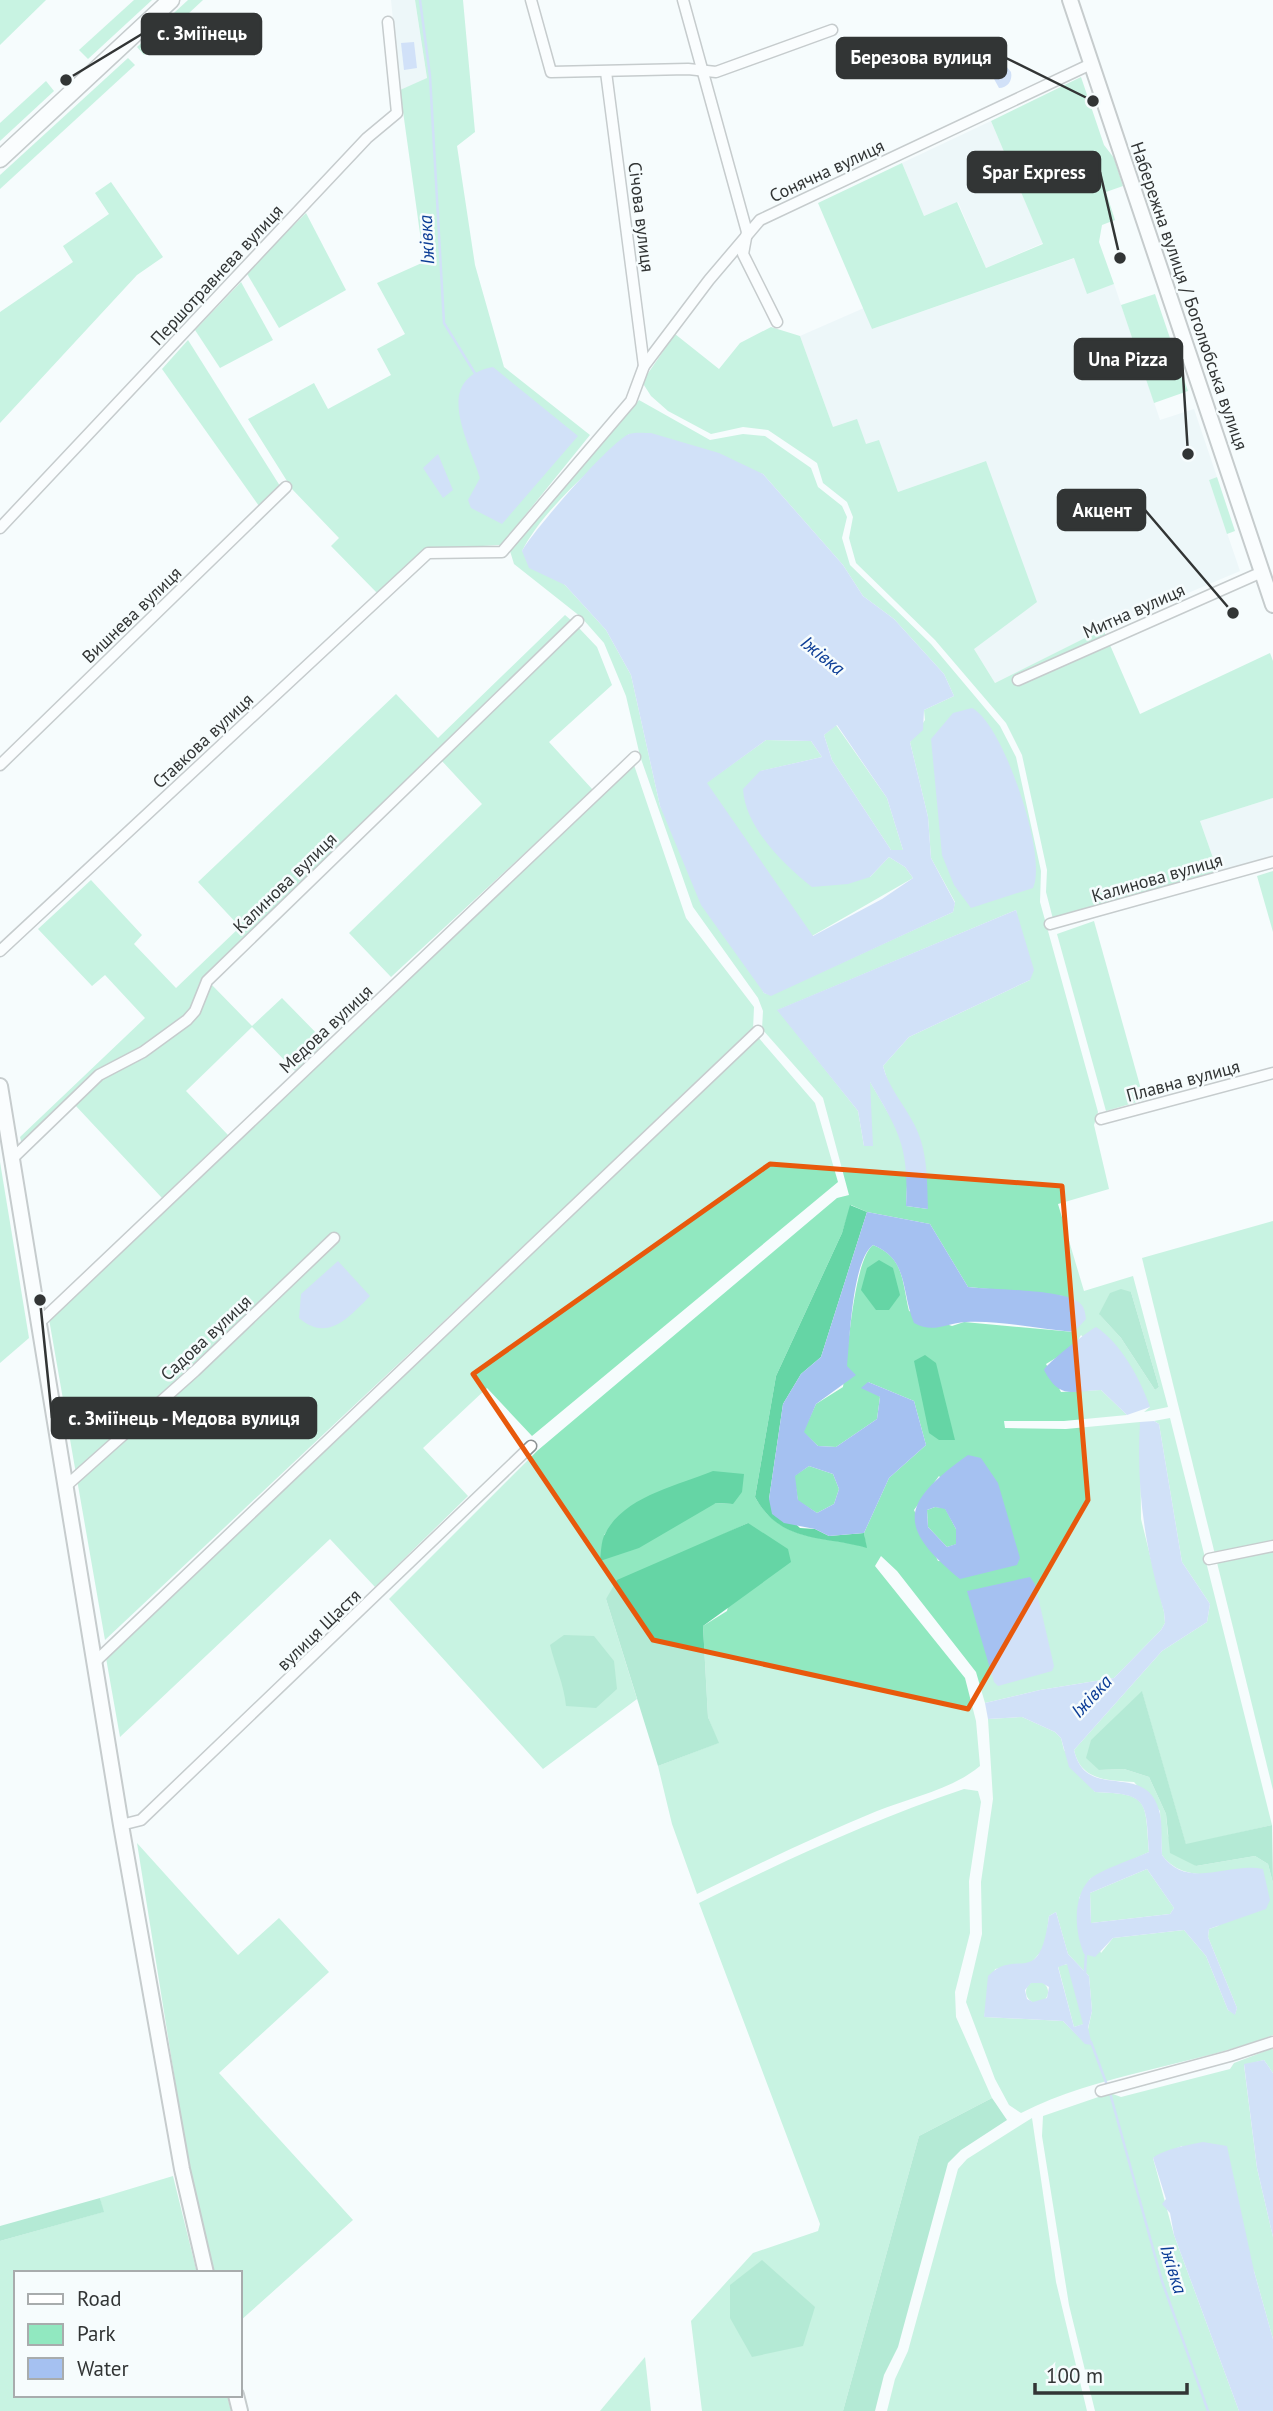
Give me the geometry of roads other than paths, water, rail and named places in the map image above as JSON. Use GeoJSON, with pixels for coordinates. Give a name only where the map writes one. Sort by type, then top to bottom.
{"type":"FeatureCollection","features":[{"type":"Feature","properties":{"kind":"main road"},"geometry":{"type":"LineString","coordinates":[[0,159],[171,0]]}},
{"type":"Feature","properties":{"kind":"street"},"geometry":{"type":"LineString","coordinates":[[531,0],[551,72],[702,69],[716,72],[832,30]]}},
{"type":"Feature","properties":{"kind":"street"},"geometry":{"type":"LineString","coordinates":[[682,0],[747,232],[743,254],[777,322]]}},
{"type":"Feature","properties":{"kind":"street","name":"Набережна вулиця / Боголюбська вулиця"},"geometry":{"type":"LineString","coordinates":[[1070,0],[1273,605]]}},
{"type":"Feature","properties":{"kind":"street","name":"Першотравнева вулиця"},"geometry":{"type":"LineString","coordinates":[[0,528],[367,138],[397,113],[388,22]]}},
{"type":"Feature","properties":{"kind":"street","name":"Сонячна вулиця"},"geometry":{"type":"LineString","coordinates":[[428,554],[502,552],[631,401],[644,366],[747,232],[760,220],[1091,64]]}},
{"type":"Feature","properties":{"kind":"street","name":"Січова вулиця"},"geometry":{"type":"LineString","coordinates":[[606,72],[644,366]]}},
{"type":"Feature","properties":{"kind":"street","name":"Вишнева вулиця"},"geometry":{"type":"LineString","coordinates":[[0,765],[286,487]]}},
{"type":"Feature","properties":{"kind":"street","name":"Ставкова вулиця"},"geometry":{"type":"LineString","coordinates":[[0,951],[428,554]]}},
{"type":"Feature","properties":{"kind":"street","name":"Митна вулиця"},"geometry":{"type":"LineString","coordinates":[[1018,680],[1262,572]]}},
{"type":"Feature","properties":{"kind":"street","name":"Калинова вулиця"},"geometry":{"type":"LineString","coordinates":[[12,1159],[99,1075],[143,1052],[187,1020],[195,1011],[207,981],[578,621]]}},
{"type":"Feature","properties":{"kind":"street","name":"Медова вулиця"},"geometry":{"type":"LineString","coordinates":[[39,1323],[635,757]]}},
{"type":"Feature","properties":{"kind":"street","name":"Калинова вулиця"},"geometry":{"type":"LineString","coordinates":[[1050,924],[1273,862]]}},
{"type":"Feature","properties":{"kind":"street"},"geometry":{"type":"LineString","coordinates":[[95,1662],[758,1031]]}},
{"type":"Feature","properties":{"kind":"street","name":"Плавна вулиця"},"geometry":{"type":"LineString","coordinates":[[1101,1119],[1273,1073]]}},
{"type":"Feature","properties":{"kind":"street"},"geometry":{"type":"LineString","coordinates":[[0,1086],[121,1825],[182,2169],[206,2271]]}},
{"type":"Feature","properties":{"kind":"street","name":"Садова вулиця"},"geometry":{"type":"LineString","coordinates":[[66,1486],[195,1371],[334,1238]]}},
{"type":"Feature","properties":{"kind":"street","name":"вулиця Щастя"},"geometry":{"type":"LineString","coordinates":[[121,1825],[141,1820],[531,1446]]}},
{"type":"Feature","properties":{"kind":"street"},"geometry":{"type":"LineString","coordinates":[[1209,1559],[1273,1546]]}},
{"type":"Feature","properties":{"kind":"street"},"geometry":{"type":"LineString","coordinates":[[1101,2091],[1273,2042]]}},
{"type":"Feature","properties":{"kind":"water"},"geometry":{"type":"Polygon","coordinates":[[[414,42],[417,68],[404,70],[401,43],[414,42]]]}},
{"type":"Feature","properties":{"kind":"water"},"geometry":{"type":"Polygon","coordinates":[[[987,55],[992,62],[1006,66],[1011,72],[1010,81],[1005,87],[999,88],[983,59],[987,55]]]}},
{"type":"Feature","properties":{"kind":"water"},"geometry":{"type":"Polygon","coordinates":[[[493,367],[578,436],[502,524],[471,508],[468,500],[480,478],[459,412],[459,397],[464,384],[474,374],[493,367]]]}},
{"type":"Feature","properties":{"kind":"water"},"geometry":{"type":"Polygon","coordinates":[[[651,433],[719,453],[763,474],[843,565],[863,596],[894,619],[944,674],[954,696],[924,710],[923,730],[910,742],[928,817],[931,858],[955,903],[953,912],[771,996],[764,993],[701,905],[660,806],[631,675],[606,630],[565,585],[529,568],[522,551],[555,508],[619,441],[629,434],[651,433]],[[837,725],[824,735],[832,760],[891,850],[903,850],[887,798],[837,725]],[[766,740],[707,783],[813,936],[882,899],[913,878],[905,867],[889,857],[870,877],[848,884],[812,887],[789,867],[758,831],[745,803],[743,789],[760,771],[822,757],[811,741],[766,740]]]}},
{"type":"Feature","properties":{"kind":"water"},"geometry":{"type":"Polygon","coordinates":[[[438,454],[453,490],[443,498],[423,468],[438,454]]]}},
{"type":"Feature","properties":{"kind":"water"},"geometry":{"type":"Polygon","coordinates":[[[972,708],[984,719],[997,738],[1009,763],[1028,821],[1036,872],[1033,888],[971,908],[954,885],[942,855],[931,739],[953,713],[972,708]]]}},
{"type":"Feature","properties":{"kind":"water"},"geometry":{"type":"Polygon","coordinates":[[[1016,910],[1034,970],[1030,980],[909,1037],[883,1066],[892,1088],[919,1134],[924,1155],[928,1209],[906,1206],[906,1168],[900,1140],[870,1082],[873,1146],[864,1146],[858,1111],[777,1010],[1016,910]]]}},
{"type":"Feature","properties":{"kind":"water"},"geometry":{"type":"Polygon","coordinates":[[[867,1212],[930,1224],[968,1287],[1041,1292],[1068,1297],[1081,1304],[1086,1316],[1074,1332],[1005,1323],[959,1323],[934,1328],[921,1326],[914,1323],[902,1278],[893,1259],[873,1245],[860,1267],[853,1301],[847,1366],[856,1375],[816,1404],[804,1432],[818,1446],[836,1447],[877,1419],[880,1397],[861,1388],[868,1382],[914,1401],[926,1445],[889,1478],[864,1533],[829,1536],[815,1529],[784,1523],[772,1514],[769,1499],[783,1404],[801,1374],[821,1357],[867,1212]],[[809,1466],[795,1476],[798,1500],[817,1513],[834,1504],[839,1489],[833,1474],[809,1466]]]}},
{"type":"Feature","properties":{"kind":"water"},"geometry":{"type":"Polygon","coordinates":[[[338,1261],[370,1296],[338,1324],[329,1328],[310,1325],[299,1318],[301,1294],[338,1261]]]}},
{"type":"Feature","properties":{"kind":"water"},"geometry":{"type":"Polygon","coordinates":[[[1096,1327],[1129,1362],[1150,1407],[1127,1415],[1101,1390],[1067,1392],[1050,1380],[1044,1370],[1046,1367],[1096,1327]]]}},
{"type":"Feature","properties":{"kind":"water"},"geometry":{"type":"Polygon","coordinates":[[[1154,1421],[1159,1424],[1182,1562],[1210,1604],[1207,1622],[1162,1651],[1074,1750],[1081,1766],[1090,1775],[1142,1787],[1152,1795],[1160,1815],[1162,1855],[1172,1866],[1196,1873],[1263,1869],[1270,1900],[1266,1909],[1209,1929],[1208,1937],[1237,2008],[1235,2015],[1228,2010],[1206,1956],[1184,1930],[1113,1938],[1095,1957],[1084,1954],[1077,1926],[1080,1897],[1094,1876],[1149,1852],[1145,1811],[1135,1798],[1095,1792],[1069,1767],[1061,1738],[1055,1732],[1022,1717],[988,1719],[985,1703],[1040,1690],[1114,1678],[1165,1623],[1143,1518],[1139,1471],[1140,1422],[1154,1421]],[[1147,1869],[1090,1893],[1091,1923],[1170,1914],[1174,1908],[1147,1869]]]}},
{"type":"Feature","properties":{"kind":"water"},"geometry":{"type":"Polygon","coordinates":[[[968,1455],[981,1458],[998,1483],[1020,1558],[1017,1565],[960,1579],[925,1544],[917,1529],[915,1515],[919,1501],[946,1472],[968,1455]],[[935,1507],[927,1510],[928,1527],[947,1547],[956,1544],[956,1529],[945,1509],[935,1507]]]}},
{"type":"Feature","properties":{"kind":"water"},"geometry":{"type":"Polygon","coordinates":[[[1030,1577],[1035,1584],[1054,1666],[1052,1671],[998,1686],[994,1682],[967,1591],[1030,1577]]]}},
{"type":"Feature","properties":{"kind":"water"},"geometry":{"type":"Polygon","coordinates":[[[1056,1912],[1068,1954],[1089,1976],[1092,2011],[1088,2028],[1092,2045],[1085,2044],[1063,2021],[984,2017],[988,1976],[999,1968],[1033,1960],[1045,1939],[1049,1916],[1056,1912]],[[1067,1964],[1058,1967],[1074,2027],[1083,2024],[1067,1964]],[[1031,1983],[1025,1990],[1027,1999],[1033,2002],[1047,1998],[1049,1987],[1042,1983],[1031,1983]]]}},
{"type":"Feature","properties":{"kind":"water"},"geometry":{"type":"Polygon","coordinates":[[[1264,2060],[1273,2073],[1273,2237],[1257,2168],[1244,2064],[1264,2060]]]}},
{"type":"Feature","properties":{"kind":"water"},"geometry":{"type":"Polygon","coordinates":[[[1203,2142],[1227,2146],[1254,2271],[1273,2339],[1273,2411],[1239,2411],[1174,2235],[1170,2213],[1162,2204],[1166,2199],[1153,2158],[1170,2150],[1203,2142]]]}},
{"type":"Feature","properties":{"kind":"waterway","name":"Іжівка"},"geometry":{"type":"LineString","coordinates":[[420,0],[430,76],[444,323],[476,375]]}},
{"type":"Feature","properties":{"kind":"waterway","name":"Іжівка"},"geometry":{"type":"LineString","coordinates":[[1085,1974],[1086,1952]]}},
{"type":"Feature","properties":{"kind":"waterway","name":"Іжівка"},"geometry":{"type":"LineString","coordinates":[[1091,2042],[1107,2085]]}},
{"type":"Feature","properties":{"kind":"waterway","name":"Іжівка"},"geometry":{"type":"LineString","coordinates":[[1110,2093],[1162,2281],[1208,2411]]}},
{"type":"Feature","properties":{"kind":"place","name":"с. Зміїнець"},"geometry":{"type":"Point","coordinates":[66,80]}},
{"type":"Feature","properties":{"kind":"place","name":"Березова вулиця"},"geometry":{"type":"Point","coordinates":[1093,101]}},
{"type":"Feature","properties":{"kind":"place","name":"Spar Express"},"geometry":{"type":"Point","coordinates":[1120,258]}},
{"type":"Feature","properties":{"kind":"place","name":"Una Pizza"},"geometry":{"type":"Point","coordinates":[1188,454]}},
{"type":"Feature","properties":{"kind":"place","name":"Акцент"},"geometry":{"type":"Point","coordinates":[1233,613]}},
{"type":"Feature","properties":{"kind":"place","name":"с. Зміїнець - Медова вулиця"},"geometry":{"type":"Point","coordinates":[40,1300]}}]}
